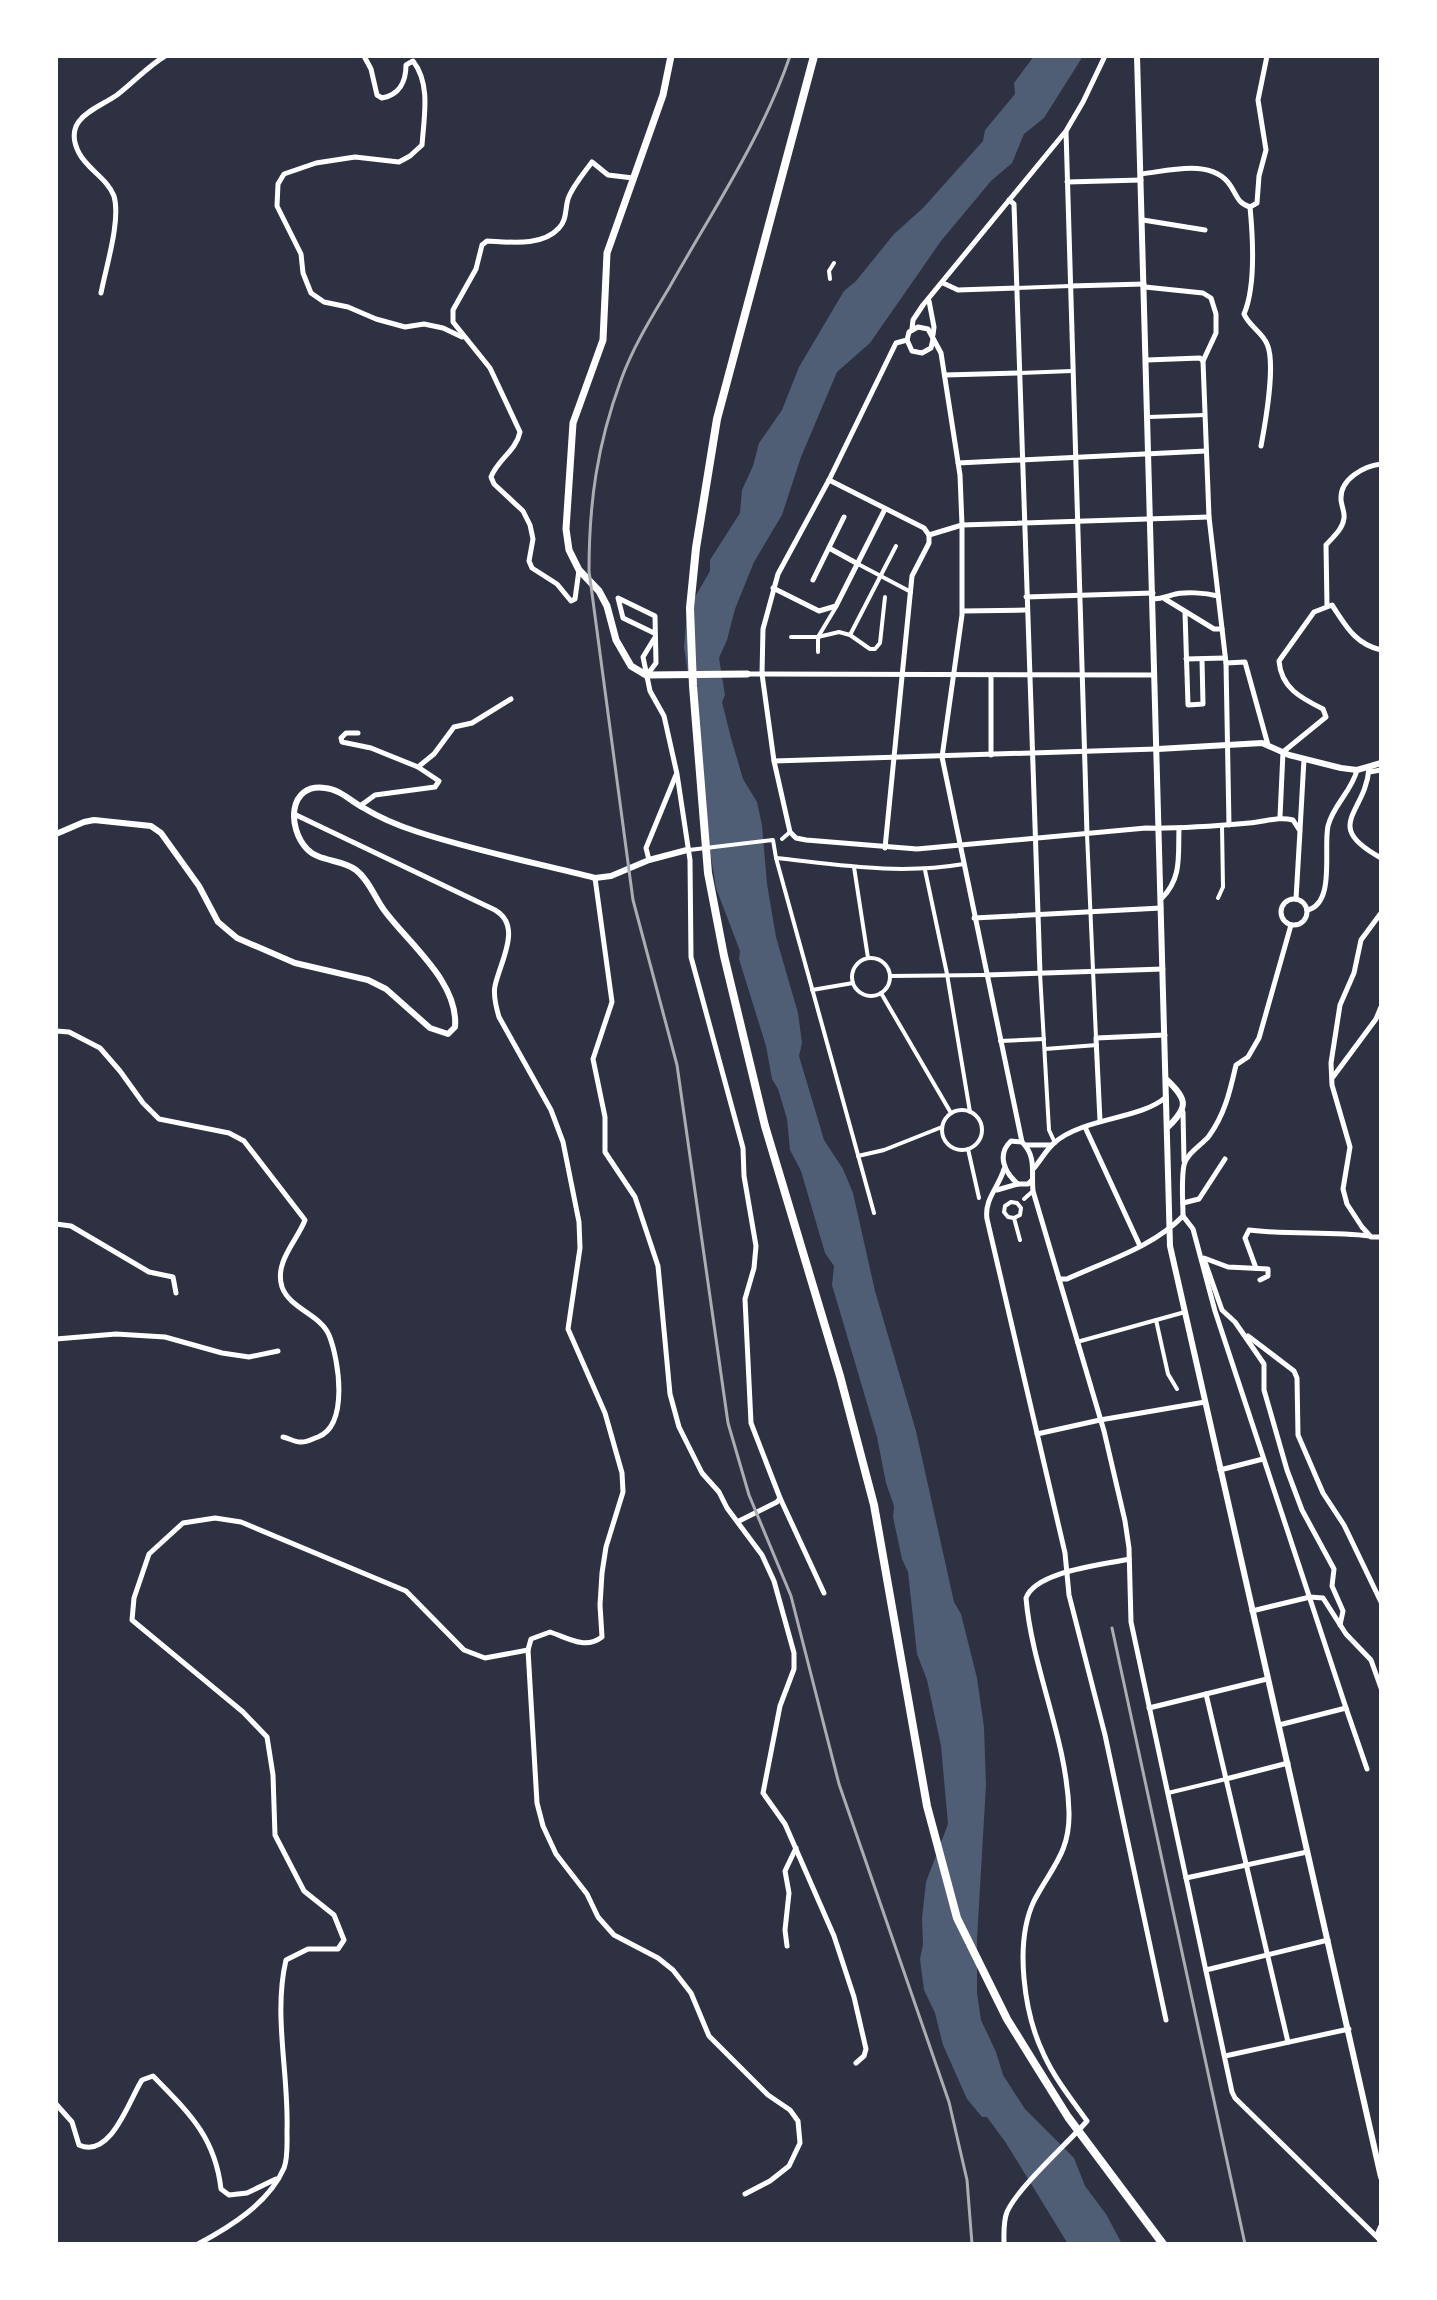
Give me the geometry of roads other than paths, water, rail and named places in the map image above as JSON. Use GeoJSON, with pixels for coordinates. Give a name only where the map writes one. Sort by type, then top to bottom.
{"type":"FeatureCollection","features":[{"type":"Feature","properties":{"kind":"main road"},"geometry":{"type":"LineString","coordinates":[[671,56],[663,95],[607,253],[603,340],[573,423],[566,529],[569,550],[579,570],[599,591],[622,654],[631,666],[646,675],[747,674]]}},
{"type":"Feature","properties":{"kind":"main road"},"geometry":{"type":"LineString","coordinates":[[814,56],[717,419],[706,481],[690,608],[699,784],[708,873],[724,956],[765,1126],[840,1376],[874,1505],[927,1806],[957,1918],[1007,2019],[1068,2117],[1163,2244]]}},
{"type":"Feature","properties":{"kind":"street"},"geometry":{"type":"LineString","coordinates":[[101,293],[116,209],[109,186],[79,154],[76,144],[78,122],[91,108],[116,95],[147,67],[165,56]]}},
{"type":"Feature","properties":{"kind":"street"},"geometry":{"type":"LineString","coordinates":[[364,56],[371,69],[377,95],[382,98],[391,96],[401,88],[406,65],[413,61],[423,73],[422,145],[399,162],[355,157],[316,163],[284,174],[278,184],[277,206],[301,254],[303,273],[311,293],[324,302],[405,327],[424,324],[463,337]]}},
{"type":"Feature","properties":{"kind":"street"},"geometry":{"type":"LineString","coordinates":[[912,330],[913,320],[1066,131],[1105,56]]}},
{"type":"Feature","properties":{"kind":"street"},"geometry":{"type":"LineString","coordinates":[[1137,56],[1169,1232],[1381,2177]]}},
{"type":"Feature","properties":{"kind":"street"},"geometry":{"type":"LineString","coordinates":[[1250,207],[1257,203],[1259,176],[1266,150],[1258,107],[1267,56]]}},
{"type":"Feature","properties":{"kind":"street"},"geometry":{"type":"LineString","coordinates":[[1066,131],[1089,910],[1100,1121]]}},
{"type":"Feature","properties":{"kind":"street"},"geometry":{"type":"LineString","coordinates":[[579,570],[575,599],[571,601],[557,584],[532,568],[529,561],[533,539],[530,525],[523,511],[494,484],[491,477],[518,441],[520,432],[490,368],[453,322],[453,310],[476,269],[482,245],[487,241],[523,244],[559,228],[567,213],[568,198],[592,162],[608,175],[633,178]]}},
{"type":"Feature","properties":{"kind":"street"},"geometry":{"type":"LineString","coordinates":[[1067,182],[1141,177],[1182,169],[1215,171],[1229,184],[1238,200],[1250,207]]}},
{"type":"Feature","properties":{"kind":"street"},"geometry":{"type":"LineString","coordinates":[[1009,200],[1014,204],[1037,914],[1049,1130],[1053,1144]]}},
{"type":"Feature","properties":{"kind":"street"},"geometry":{"type":"LineString","coordinates":[[1250,207],[1253,241],[1251,294],[1244,314],[1267,343],[1270,356],[1270,386],[1261,446]]}},
{"type":"Feature","properties":{"kind":"street"},"geometry":{"type":"LineString","coordinates":[[1143,220],[1205,230]]}},
{"type":"Feature","properties":{"kind":"street"},"geometry":{"type":"LineString","coordinates":[[830,279],[829,271],[834,263]]}},
{"type":"Feature","properties":{"kind":"street"},"geometry":{"type":"LineString","coordinates":[[943,283],[958,290],[1145,285],[1207,295],[1216,314],[1216,327],[1203,361],[1209,517],[1226,660],[1229,825]]}},
{"type":"Feature","properties":{"kind":"street"},"geometry":{"type":"LineString","coordinates":[[929,301],[934,327],[933,337],[931,348],[922,353],[912,351],[907,340],[912,330],[918,327],[928,329],[933,337],[941,353],[958,463],[962,525],[963,611],[942,757],[1019,1130],[1034,1169]]}},
{"type":"Feature","properties":{"kind":"street"},"geometry":{"type":"LineString","coordinates":[[907,340],[896,343],[773,588],[763,629],[762,674],[774,761],[790,832],[796,838],[806,840],[885,848],[960,847],[1087,834],[1222,826],[1280,817],[1293,820],[1300,831]]}},
{"type":"Feature","properties":{"kind":"street"},"geometry":{"type":"LineString","coordinates":[[1147,360],[1200,358],[1203,361]]}},
{"type":"Feature","properties":{"kind":"street"},"geometry":{"type":"LineString","coordinates":[[945,375],[1072,371]]}},
{"type":"Feature","properties":{"kind":"street"},"geometry":{"type":"LineString","coordinates":[[1149,417],[1205,415]]}},
{"type":"Feature","properties":{"kind":"street"},"geometry":{"type":"LineString","coordinates":[[958,463],[1206,451]]}},
{"type":"Feature","properties":{"kind":"street"},"geometry":{"type":"LineString","coordinates":[[1327,606],[1326,545],[1341,528],[1344,517],[1340,496],[1348,481],[1366,466],[1381,464]]}},
{"type":"Feature","properties":{"kind":"street"},"geometry":{"type":"LineString","coordinates":[[829,480],[924,528],[929,535],[929,543],[912,576],[885,848]]}},
{"type":"Feature","properties":{"kind":"street"},"geometry":{"type":"LineString","coordinates":[[818,652],[818,637],[885,509]]}},
{"type":"Feature","properties":{"kind":"street"},"geometry":{"type":"LineString","coordinates":[[813,580],[844,517]]}},
{"type":"Feature","properties":{"kind":"street"},"geometry":{"type":"LineString","coordinates":[[929,535],[962,525],[1209,517]]}},
{"type":"Feature","properties":{"kind":"street"},"geometry":{"type":"LineString","coordinates":[[850,635],[896,546]]}},
{"type":"Feature","properties":{"kind":"street"},"geometry":{"type":"LineString","coordinates":[[829,548],[911,592]]}},
{"type":"Feature","properties":{"kind":"street"},"geometry":{"type":"LineString","coordinates":[[773,588],[819,611],[836,606]]}},
{"type":"Feature","properties":{"kind":"street"},"geometry":{"type":"LineString","coordinates":[[1165,599],[1172,595],[1209,593],[1218,596]]}},
{"type":"Feature","properties":{"kind":"street"},"geometry":{"type":"LineString","coordinates":[[1026,597],[1153,596],[1165,599],[1214,629],[1222,629]]}},
{"type":"Feature","properties":{"kind":"street"},"geometry":{"type":"LineString","coordinates":[[791,637],[818,637],[828,633],[850,635],[870,649],[879,646],[885,597]]}},
{"type":"Feature","properties":{"kind":"street"},"geometry":{"type":"LineString","coordinates":[[646,675],[656,663],[655,616],[618,598],[623,618],[654,636]]}},
{"type":"Feature","properties":{"kind":"street"},"geometry":{"type":"LineString","coordinates":[[1280,817],[1283,752],[1326,717],[1323,709],[1301,699],[1288,687],[1279,661],[1314,612],[1332,605],[1352,635],[1366,646],[1381,650]]}},
{"type":"Feature","properties":{"kind":"street"},"geometry":{"type":"LineString","coordinates":[[963,611],[1026,610]]}},
{"type":"Feature","properties":{"kind":"street"},"geometry":{"type":"LineString","coordinates":[[1185,613],[1188,705],[1203,704],[1202,659]]}},
{"type":"Feature","properties":{"kind":"street"},"geometry":{"type":"LineString","coordinates":[[654,636],[649,651],[643,657],[650,691],[664,716],[691,849],[691,957],[743,1148],[744,1176],[756,1246],[754,1268],[745,1299],[751,1423],[780,1498],[824,1593]]}},
{"type":"Feature","properties":{"kind":"street"},"geometry":{"type":"LineString","coordinates":[[1186,659],[1245,662],[1268,745]]}},
{"type":"Feature","properties":{"kind":"street"},"geometry":{"type":"LineString","coordinates":[[747,674],[1155,675]]}},
{"type":"Feature","properties":{"kind":"street"},"geometry":{"type":"LineString","coordinates":[[991,676],[991,755]]}},
{"type":"Feature","properties":{"kind":"street"},"geometry":{"type":"LineString","coordinates":[[418,767],[434,754],[454,727],[472,723],[511,699]]}},
{"type":"Feature","properties":{"kind":"street"},"geometry":{"type":"LineString","coordinates":[[358,733],[346,733],[341,738],[342,742],[371,748],[418,767],[439,781],[435,787],[375,795],[360,806]]}},
{"type":"Feature","properties":{"kind":"street"},"geometry":{"type":"LineString","coordinates":[[774,761],[1268,745],[1304,759],[1357,770],[1381,770]]}},
{"type":"Feature","properties":{"kind":"street"},"geometry":{"type":"LineString","coordinates":[[1296,899],[1304,759]]}},
{"type":"Feature","properties":{"kind":"street"},"geometry":{"type":"LineString","coordinates":[[1369,770],[1381,763]]}},
{"type":"Feature","properties":{"kind":"street"},"geometry":{"type":"LineString","coordinates":[[1307,910],[1315,909],[1324,897],[1328,825],[1353,784],[1357,770]]}},
{"type":"Feature","properties":{"kind":"street"},"geometry":{"type":"LineString","coordinates":[[1369,770],[1368,785],[1350,816],[1349,829],[1359,844],[1380,856]]}},
{"type":"Feature","properties":{"kind":"street"},"geometry":{"type":"LineString","coordinates":[[649,860],[646,848],[677,774]]}},
{"type":"Feature","properties":{"kind":"street"},"geometry":{"type":"LineString","coordinates":[[56,834],[94,820],[158,829],[199,886],[218,922],[237,938],[295,963],[368,980],[392,994],[430,1028],[440,1033],[452,1033],[455,1027],[454,1012],[432,965],[383,909],[361,875],[348,865],[307,850],[298,837],[293,814],[295,802],[314,787],[335,790],[393,823],[435,837],[595,878],[611,876],[649,860],[691,849],[773,840],[874,1213]]}},
{"type":"Feature","properties":{"kind":"street"},"geometry":{"type":"LineString","coordinates":[[293,814],[495,910],[504,915],[509,925],[509,938],[494,990],[495,1003],[499,1017],[551,1110],[563,1142],[579,1222],[580,1248],[568,1329],[605,1413],[622,1473],[623,1492],[606,1547],[602,1573],[602,1637],[594,1643],[583,1644],[550,1632],[531,1639],[528,1650],[535,1793],[543,1826],[556,1854],[587,1894],[598,1917],[614,1935],[658,1958],[673,1970],[691,1993],[709,2036],[768,2095],[790,2110],[798,2121],[800,2143],[789,2166],[770,2181],[745,2194]]}},
{"type":"Feature","properties":{"kind":"street"},"geometry":{"type":"LineString","coordinates":[[1218,898],[1223,887],[1222,826]]}},
{"type":"Feature","properties":{"kind":"street"},"geometry":{"type":"LineString","coordinates":[[1162,898],[1178,874],[1179,829]]}},
{"type":"Feature","properties":{"kind":"street"},"geometry":{"type":"LineString","coordinates":[[782,839],[790,832]]}},
{"type":"Feature","properties":{"kind":"street"},"geometry":{"type":"LineString","coordinates":[[776,858],[854,867],[925,870],[964,864]]}},
{"type":"Feature","properties":{"kind":"street"},"geometry":{"type":"LineString","coordinates":[[854,867],[868,958]]}},
{"type":"Feature","properties":{"kind":"street"},"geometry":{"type":"LineString","coordinates":[[925,870],[947,974],[970,1112]]}},
{"type":"Feature","properties":{"kind":"street"},"geometry":{"type":"LineString","coordinates":[[595,878],[612,1002],[593,1059],[605,1117],[605,1152],[635,1197],[658,1266],[670,1394],[679,1427],[702,1473],[719,1492],[727,1508],[762,1555],[774,1581],[794,1653],[794,1669],[780,1706],[763,1793],[785,1824],[834,1936],[854,1997],[866,2049],[864,2056],[856,2063]]}},
{"type":"Feature","properties":{"kind":"street"},"geometry":{"type":"LineString","coordinates":[[1296,899],[1307,910],[1301,924],[1291,925],[1283,919],[1281,909],[1287,901],[1296,899]]}},
{"type":"Feature","properties":{"kind":"street"},"geometry":{"type":"LineString","coordinates":[[974,918],[1162,908]]}},
{"type":"Feature","properties":{"kind":"street"},"geometry":{"type":"LineString","coordinates":[[1371,1237],[1347,1204],[1343,1189],[1350,1147],[1332,1078],[1340,1005],[1354,973],[1361,940],[1381,913]]}},
{"type":"Feature","properties":{"kind":"street"},"geometry":{"type":"LineString","coordinates":[[1184,1166],[1187,1158],[1207,1139],[1219,1120],[1227,1103],[1236,1065],[1248,1057],[1259,1038],[1291,925]]}},
{"type":"Feature","properties":{"kind":"street"},"geometry":{"type":"LineString","coordinates":[[868,958],[885,964],[890,976],[888,986],[881,993],[865,995],[853,983],[852,977],[856,965],[868,958]]}},
{"type":"Feature","properties":{"kind":"street"},"geometry":{"type":"LineString","coordinates":[[890,976],[1164,969]]}},
{"type":"Feature","properties":{"kind":"street"},"geometry":{"type":"LineString","coordinates":[[812,990],[853,983]]}},
{"type":"Feature","properties":{"kind":"street"},"geometry":{"type":"LineString","coordinates":[[881,993],[951,1113]]}},
{"type":"Feature","properties":{"kind":"street"},"geometry":{"type":"LineString","coordinates":[[1332,1078],[1376,1019],[1381,1007]]}},
{"type":"Feature","properties":{"kind":"street"},"geometry":{"type":"LineString","coordinates":[[56,1031],[69,1032],[100,1048],[159,1119],[229,1133],[244,1141],[305,1220],[299,1235],[289,1246],[280,1271],[283,1289],[294,1304],[311,1315],[328,1333],[340,1388],[334,1420],[325,1434],[303,1443],[283,1437]]}},
{"type":"Feature","properties":{"kind":"street"},"geometry":{"type":"LineString","coordinates":[[1045,1049],[1166,1035]]}},
{"type":"Feature","properties":{"kind":"street"},"geometry":{"type":"LineString","coordinates":[[1000,1041],[1044,1039]]}},
{"type":"Feature","properties":{"kind":"street"},"geometry":{"type":"LineString","coordinates":[[1167,1080],[1180,1094],[1184,1105],[1183,1216],[1193,1229],[1263,1459],[1367,1769]]}},
{"type":"Feature","properties":{"kind":"street"},"geometry":{"type":"LineString","coordinates":[[1180,1094],[1173,1093],[1157,1104],[1100,1121],[1053,1144],[1034,1169],[1030,1182],[1100,1420],[1129,1548],[1131,1622],[1235,2098],[1379,2241]]}},
{"type":"Feature","properties":{"kind":"street"},"geometry":{"type":"LineString","coordinates":[[858,1156],[884,1150],[942,1127],[951,1113],[957,1111],[970,1112],[980,1121],[981,1135],[979,1141],[968,1149],[957,1150],[947,1144],[942,1127]]}},
{"type":"Feature","properties":{"kind":"street"},"geometry":{"type":"LineString","coordinates":[[1168,1127],[1183,1112]]}},
{"type":"Feature","properties":{"kind":"street"},"geometry":{"type":"LineString","coordinates":[[1085,1127],[1140,1246]]}},
{"type":"Feature","properties":{"kind":"street"},"geometry":{"type":"LineString","coordinates":[[1019,1130],[1003,1153],[1005,1168],[987,1202],[987,1219],[1037,1434],[1067,1572],[1069,1595],[1105,1735],[1166,2020]]}},
{"type":"Feature","properties":{"kind":"street"},"geometry":{"type":"LineString","coordinates":[[1011,1141],[1053,1144]]}},
{"type":"Feature","properties":{"kind":"street"},"geometry":{"type":"LineString","coordinates":[[968,1149],[979,1198]]}},
{"type":"Feature","properties":{"kind":"street"},"geometry":{"type":"LineString","coordinates":[[1183,1203],[1199,1199],[1225,1159]]}},
{"type":"Feature","properties":{"kind":"street"},"geometry":{"type":"LineString","coordinates":[[1005,1168],[1018,1184]]}},
{"type":"Feature","properties":{"kind":"street"},"geometry":{"type":"LineString","coordinates":[[996,1190],[1030,1182]]}},
{"type":"Feature","properties":{"kind":"street"},"geometry":{"type":"LineString","coordinates":[[1024,1199],[1033,1191]]}},
{"type":"Feature","properties":{"kind":"street"},"geometry":{"type":"LineString","coordinates":[[1011,1202],[1021,1208],[1020,1215],[1014,1218],[1004,1212],[1005,1206],[1011,1202]]}},
{"type":"Feature","properties":{"kind":"street"},"geometry":{"type":"LineString","coordinates":[[1059,1279],[1067,1279],[1169,1232],[1183,1216]]}},
{"type":"Feature","properties":{"kind":"street"},"geometry":{"type":"LineString","coordinates":[[1014,1218],[1020,1240]]}},
{"type":"Feature","properties":{"kind":"street"},"geometry":{"type":"LineString","coordinates":[[56,1224],[71,1226],[149,1272],[173,1277],[176,1293]]}},
{"type":"Feature","properties":{"kind":"street"},"geometry":{"type":"LineString","coordinates":[[1256,1268],[1245,1238],[1249,1230],[1304,1234],[1337,1232],[1381,1237]]}},
{"type":"Feature","properties":{"kind":"street"},"geometry":{"type":"LineString","coordinates":[[1202,1258],[1228,1267],[1268,1269],[1270,1273],[1260,1280]]}},
{"type":"Feature","properties":{"kind":"street"},"geometry":{"type":"LineString","coordinates":[[1202,1258],[1222,1310],[1244,1334],[1264,1364],[1264,1390],[1271,1419],[1302,1510],[1334,1569],[1332,1586],[1343,1611],[1340,1625]]}},
{"type":"Feature","properties":{"kind":"street"},"geometry":{"type":"LineString","coordinates":[[1077,1342],[1185,1312]]}},
{"type":"Feature","properties":{"kind":"street"},"geometry":{"type":"LineString","coordinates":[[1156,1320],[1168,1374],[1177,1389]]}},
{"type":"Feature","properties":{"kind":"street"},"geometry":{"type":"LineString","coordinates":[[56,1339],[116,1334],[165,1337],[249,1357],[278,1351]]}},
{"type":"Feature","properties":{"kind":"street"},"geometry":{"type":"LineString","coordinates":[[1244,1334],[1294,1371],[1297,1378],[1298,1435],[1323,1493],[1344,1525],[1381,1602]]}},
{"type":"Feature","properties":{"kind":"street"},"geometry":{"type":"LineString","coordinates":[[1183,1399],[1187,1405]]}},
{"type":"Feature","properties":{"kind":"street"},"geometry":{"type":"LineString","coordinates":[[1037,1434],[1205,1402]]}},
{"type":"Feature","properties":{"kind":"street"},"geometry":{"type":"LineString","coordinates":[[1220,1470],[1263,1459]]}},
{"type":"Feature","properties":{"kind":"street"},"geometry":{"type":"LineString","coordinates":[[739,1521],[780,1498]]}},
{"type":"Feature","properties":{"kind":"street"},"geometry":{"type":"LineString","coordinates":[[198,2244],[223,2231],[252,2208],[285,2166],[288,2101],[282,2033],[282,1978],[286,1960],[308,1949],[338,1949],[344,1940],[334,1915],[304,1891],[275,1835],[273,1775],[267,1737],[243,1712],[132,1620],[134,1598],[149,1554],[183,1523],[215,1518],[241,1522],[406,1591],[464,1650],[485,1658],[528,1650]]}},
{"type":"Feature","properties":{"kind":"street"},"geometry":{"type":"LineString","coordinates":[[1004,2244],[1008,2210],[1087,2121],[1054,2073],[1037,2041],[1030,2019],[1024,1958],[1029,1915],[1062,1854],[1069,1816],[1066,1776],[1026,1598],[1034,1584],[1067,1572],[1129,1559]]}},
{"type":"Feature","properties":{"kind":"street"},"geometry":{"type":"LineString","coordinates":[[1252,1611],[1310,1597],[1323,1598],[1340,1625],[1371,1660],[1381,1688]]}},
{"type":"Feature","properties":{"kind":"street"},"geometry":{"type":"LineString","coordinates":[[1149,1708],[1267,1679]]}},
{"type":"Feature","properties":{"kind":"street"},"geometry":{"type":"LineString","coordinates":[[1206,1694],[1288,2042]]}},
{"type":"Feature","properties":{"kind":"street"},"geometry":{"type":"LineString","coordinates":[[1279,1725],[1346,1708]]}},
{"type":"Feature","properties":{"kind":"street"},"geometry":{"type":"LineString","coordinates":[[1168,1793],[1288,1763]]}},
{"type":"Feature","properties":{"kind":"street"},"geometry":{"type":"LineString","coordinates":[[787,1946],[785,1930],[789,1893],[785,1871],[796,1848]]}},
{"type":"Feature","properties":{"kind":"street"},"geometry":{"type":"LineString","coordinates":[[1186,1878],[1307,1852]]}},
{"type":"Feature","properties":{"kind":"street"},"geometry":{"type":"LineString","coordinates":[[1206,1970],[1328,1940]]}},
{"type":"Feature","properties":{"kind":"street"},"geometry":{"type":"LineString","coordinates":[[1225,2056],[1349,2029]]}},
{"type":"Feature","properties":{"kind":"street"},"geometry":{"type":"LineString","coordinates":[[56,2104],[72,2122],[79,2145],[86,2149],[94,2147],[122,2122],[142,2080],[153,2076],[195,2118],[212,2148],[221,2189],[229,2195],[247,2193],[277,2179]]}},
{"type":"Feature","properties":{"kind":"street"},"geometry":{"type":"LineString","coordinates":[[1366,2225],[1381,2227],[1379,2241]]}},
{"type":"Feature","properties":{"kind":"water"},"geometry":{"type":"Polygon","coordinates":[[[1034,56],[1083,56],[1044,118],[1024,134],[1012,163],[991,181],[941,241],[870,343],[837,372],[801,457],[782,515],[754,562],[719,658],[725,695],[722,702],[731,738],[743,779],[757,802],[762,825],[776,937],[798,1013],[802,1043],[799,1056],[824,1140],[843,1169],[853,1193],[875,1291],[916,1431],[954,1602],[961,1614],[977,1678],[984,1727],[986,1785],[977,1939],[977,1993],[981,2020],[1003,2075],[1025,2109],[1074,2158],[1085,2186],[1106,2214],[1122,2244],[1068,2244],[1006,2143],[987,2117],[982,2117],[967,2099],[943,2045],[935,2013],[924,1990],[920,1959],[926,1882],[948,1824],[941,1746],[927,1680],[917,1654],[908,1572],[893,1517],[894,1506],[832,1285],[834,1266],[825,1253],[801,1171],[790,1150],[787,1119],[772,1079],[766,1046],[739,959],[740,951],[716,888],[684,647],[687,611],[710,571],[710,560],[740,513],[742,490],[759,443],[782,410],[799,367],[844,291],[983,141],[985,130],[1015,94],[1014,83],[1034,56]]]}},
{"type":"Feature","properties":{"kind":"railway"},"geometry":{"type":"LineString","coordinates":[[790,56],[750,146],[643,333],[621,380],[596,474],[589,571],[633,900],[677,1065],[728,1423],[749,1495],[791,1596],[839,1784],[949,2102],[967,2180],[972,2244]]}},
{"type":"Feature","properties":{"kind":"railway"},"geometry":{"type":"LineString","coordinates":[[1112,1628],[1245,2244]]}}]}
